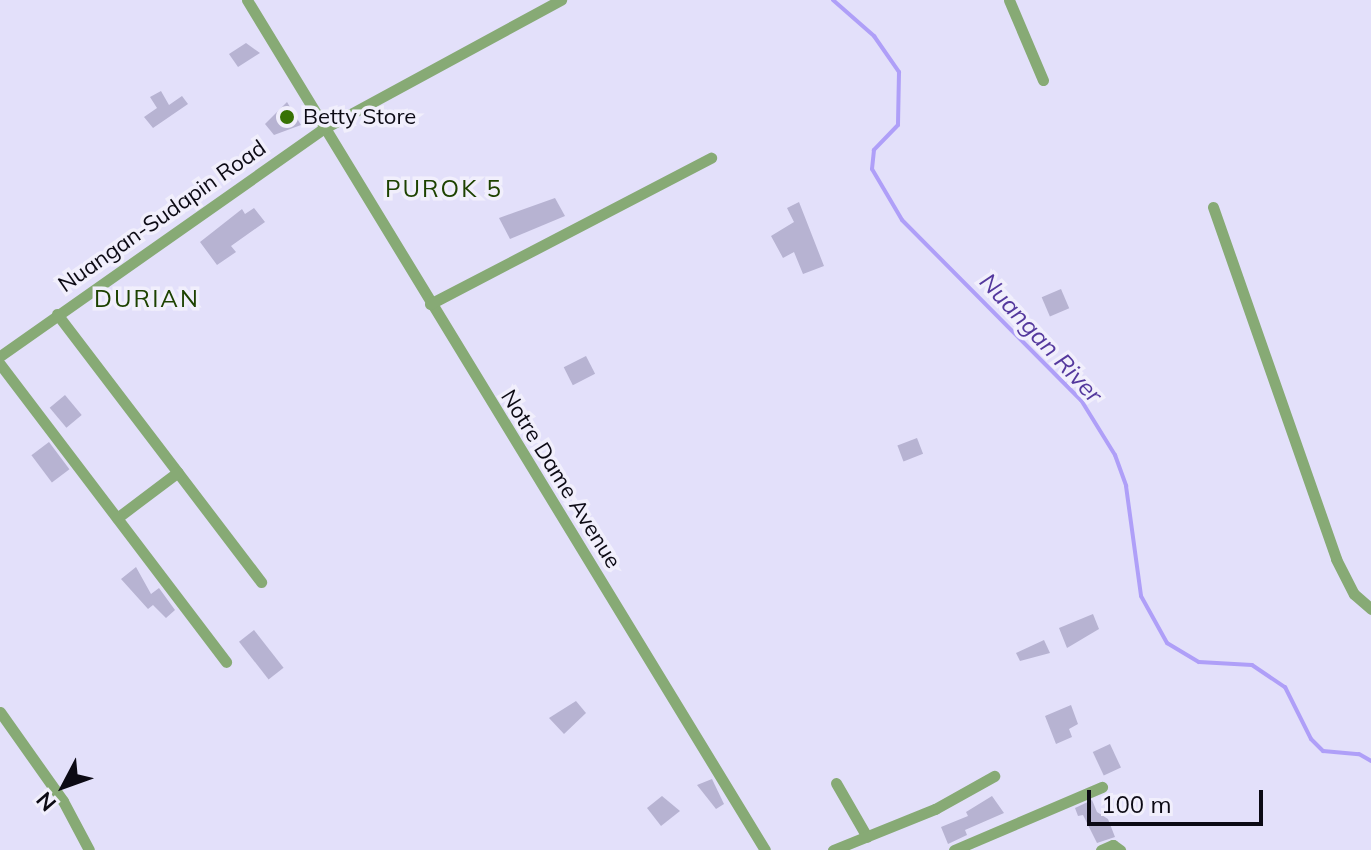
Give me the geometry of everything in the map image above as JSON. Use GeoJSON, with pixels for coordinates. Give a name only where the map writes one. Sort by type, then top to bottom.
{"type":"FeatureCollection","features":[{"type":"Feature","properties":{"kind":"street","name":"Notre Dame Avenue"},"geometry":{"type":"LineString","coordinates":[[247,0],[765,850]]}},
{"type":"Feature","properties":{"kind":"street","name":"Nuangan-Sudapin Road"},"geometry":{"type":"LineString","coordinates":[[0,356],[323,129],[561,0]]}},
{"type":"Feature","properties":{"kind":"street"},"geometry":{"type":"LineString","coordinates":[[1009,0],[1043,80]]}},
{"type":"Feature","properties":{"kind":"street"},"geometry":{"type":"LineString","coordinates":[[430,304],[711,158]]}},
{"type":"Feature","properties":{"kind":"street"},"geometry":{"type":"LineString","coordinates":[[1213,207],[1336,559],[1354,594],[1371,609]]}},
{"type":"Feature","properties":{"kind":"street"},"geometry":{"type":"LineString","coordinates":[[57,314],[261,582]]}},
{"type":"Feature","properties":{"kind":"street"},"geometry":{"type":"LineString","coordinates":[[0,364],[226,662]]}},
{"type":"Feature","properties":{"kind":"street"},"geometry":{"type":"LineString","coordinates":[[117,518],[178,472]]}},
{"type":"Feature","properties":{"kind":"street"},"geometry":{"type":"LineString","coordinates":[[0,712],[63,801],[89,850]]}},
{"type":"Feature","properties":{"kind":"street"},"geometry":{"type":"LineString","coordinates":[[833,850],[935,809],[994,776]]}},
{"type":"Feature","properties":{"kind":"street"},"geometry":{"type":"LineString","coordinates":[[836,783],[867,837]]}},
{"type":"Feature","properties":{"kind":"street"},"geometry":{"type":"LineString","coordinates":[[954,850],[1102,787]]}},
{"type":"Feature","properties":{"kind":"street"},"geometry":{"type":"LineString","coordinates":[[1101,850],[1113,845],[1120,850]]}},
{"type":"Feature","properties":{"kind":"building"},"geometry":{"type":"Polygon","coordinates":[[[246,43],[260,53],[238,67],[229,54],[246,43]]]}},
{"type":"Feature","properties":{"kind":"building"},"geometry":{"type":"Polygon","coordinates":[[[161,91],[169,105],[182,96],[188,104],[153,128],[144,117],[157,108],[150,97],[161,91]]]}},
{"type":"Feature","properties":{"kind":"building"},"geometry":{"type":"Polygon","coordinates":[[[287,102],[301,125],[274,135],[265,124],[287,102]]]}},
{"type":"Feature","properties":{"kind":"building"},"geometry":{"type":"Polygon","coordinates":[[[555,198],[565,216],[510,239],[499,218],[555,198]]]}},
{"type":"Feature","properties":{"kind":"building"},"geometry":{"type":"Polygon","coordinates":[[[799,202],[824,266],[803,274],[794,252],[783,258],[771,236],[794,222],[787,208],[799,202]]]}},
{"type":"Feature","properties":{"kind":"building"},"geometry":{"type":"Polygon","coordinates":[[[254,208],[265,222],[231,246],[236,252],[217,265],[200,242],[242,209],[245,214],[254,208]]]}},
{"type":"Feature","properties":{"kind":"building"},"geometry":{"type":"Polygon","coordinates":[[[1061,289],[1069,308],[1050,317],[1042,297],[1061,289]]]}},
{"type":"Feature","properties":{"kind":"building"},"geometry":{"type":"Polygon","coordinates":[[[586,356],[595,374],[573,385],[564,367],[586,356]]]}},
{"type":"Feature","properties":{"kind":"building"},"geometry":{"type":"Polygon","coordinates":[[[65,395],[82,415],[66,428],[50,408],[65,395]]]}},
{"type":"Feature","properties":{"kind":"building"},"geometry":{"type":"Polygon","coordinates":[[[917,438],[923,454],[903,461],[897,446],[917,438]]]}},
{"type":"Feature","properties":{"kind":"building"},"geometry":{"type":"Polygon","coordinates":[[[49,442],[69,469],[52,482],[31,455],[49,442]]]}},
{"type":"Feature","properties":{"kind":"building"},"geometry":{"type":"Polygon","coordinates":[[[136,567],[151,594],[159,588],[175,610],[166,618],[153,605],[148,609],[121,579],[136,567]]]}},
{"type":"Feature","properties":{"kind":"building"},"geometry":{"type":"Polygon","coordinates":[[[1093,614],[1099,629],[1067,648],[1059,628],[1093,614]]]}},
{"type":"Feature","properties":{"kind":"building"},"geometry":{"type":"Polygon","coordinates":[[[254,630],[284,668],[269,680],[239,642],[254,630]]]}},
{"type":"Feature","properties":{"kind":"building"},"geometry":{"type":"Polygon","coordinates":[[[1044,640],[1050,653],[1020,661],[1016,653],[1044,640]]]}},
{"type":"Feature","properties":{"kind":"building"},"geometry":{"type":"Polygon","coordinates":[[[576,701],[586,713],[564,734],[549,718],[576,701]]]}},
{"type":"Feature","properties":{"kind":"building"},"geometry":{"type":"Polygon","coordinates":[[[1071,705],[1078,724],[1069,729],[1072,737],[1056,744],[1045,716],[1071,705]]]}},
{"type":"Feature","properties":{"kind":"building"},"geometry":{"type":"Polygon","coordinates":[[[1110,744],[1121,768],[1104,776],[1093,752],[1110,744]]]}},
{"type":"Feature","properties":{"kind":"building"},"geometry":{"type":"Polygon","coordinates":[[[712,779],[724,804],[716,809],[697,785],[712,779]]]}},
{"type":"Feature","properties":{"kind":"building"},"geometry":{"type":"Polygon","coordinates":[[[662,796],[680,811],[661,826],[647,808],[662,796]]]}},
{"type":"Feature","properties":{"kind":"building"},"geometry":{"type":"Polygon","coordinates":[[[992,796],[1004,813],[965,830],[967,835],[948,844],[941,827],[968,816],[966,812],[992,796]]]}},
{"type":"Feature","properties":{"kind":"building"},"geometry":{"type":"Polygon","coordinates":[[[1092,800],[1097,812],[1108,819],[1115,837],[1097,843],[1083,815],[1078,816],[1075,808],[1092,800]]]}},
{"type":"Feature","properties":{"kind":"waterway","name":"Nuangan River"},"geometry":{"type":"LineString","coordinates":[[833,0],[874,36],[899,72],[898,125],[874,150],[872,169],[902,220],[1081,400],[1115,455],[1126,486],[1141,596],[1167,643],[1199,662],[1252,665],[1285,687],[1311,739],[1323,751],[1359,754],[1371,761]]}},
{"type":"Feature","properties":{"kind":"place","name":"Betty Store"},"geometry":{"type":"Point","coordinates":[287,117]}},
{"type":"Feature","properties":{"kind":"district","name":"PUROK 5"},"geometry":{"type":"Point","coordinates":[444,189]}},
{"type":"Feature","properties":{"kind":"district","name":"DURIAN"},"geometry":{"type":"Point","coordinates":[147,299]}}]}
